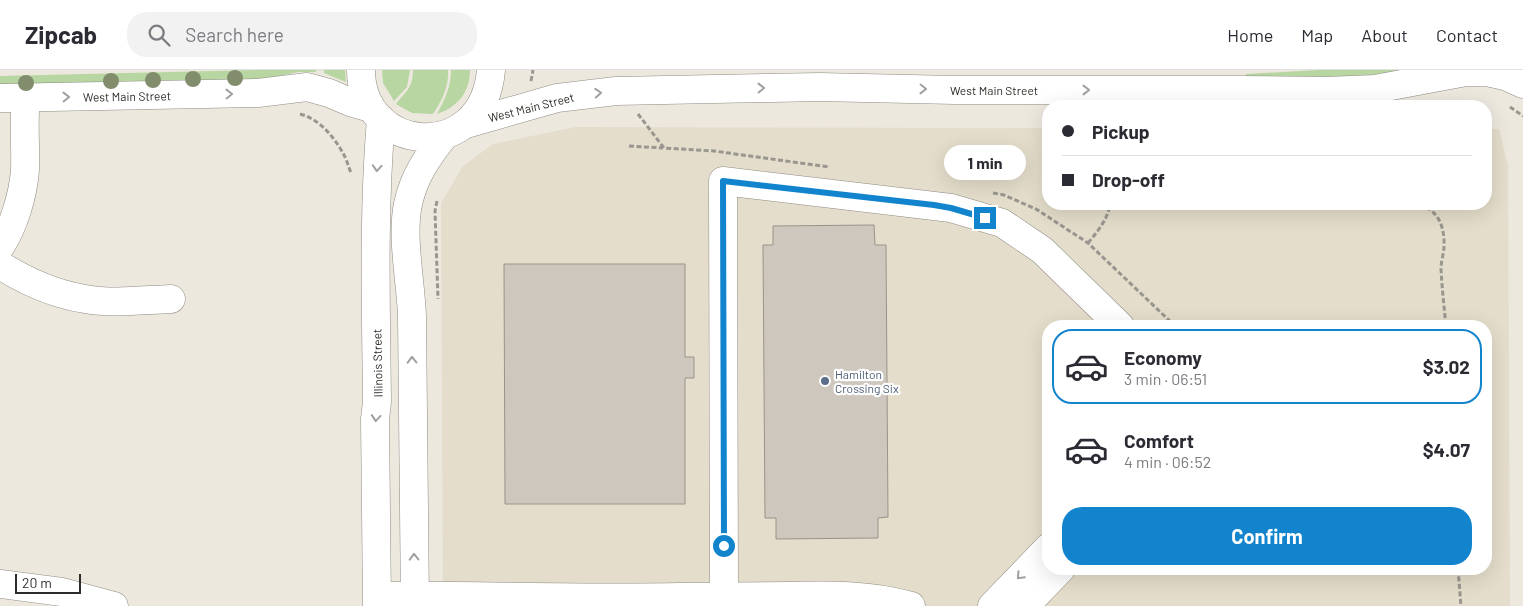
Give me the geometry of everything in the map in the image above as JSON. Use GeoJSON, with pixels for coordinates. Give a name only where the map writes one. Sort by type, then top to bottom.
{"type":"FeatureCollection","features":[{"type":"Feature","properties":{"kind":"street"},"geometry":{"type":"LineString","coordinates":[[361,70],[364,94],[376,114]]}},
{"type":"Feature","properties":{"kind":"street"},"geometry":{"type":"LineString","coordinates":[[415,601],[412,315],[406,215],[416,178],[428,156],[456,129],[478,112],[485,100],[491,70]]}},
{"type":"Feature","properties":{"kind":"street","name":"West Main Street"},"geometry":{"type":"LineString","coordinates":[[13,98],[258,93],[307,87],[329,92],[376,114],[390,126],[411,136],[428,137],[557,98],[616,91],[819,87],[954,90],[1326,91],[1375,89],[1466,72],[1487,72],[1505,76],[1523,84]]}},
{"type":"Feature","properties":{"kind":"street"},"geometry":{"type":"LineString","coordinates":[[0,247],[18,207],[24,172],[24,118],[13,98]]}},
{"type":"Feature","properties":{"kind":"street","name":"Illinois Street"},"geometry":{"type":"LineString","coordinates":[[376,114],[378,402],[375,419],[375,437],[377,601]]}},
{"type":"Feature","properties":{"kind":"street"},"geometry":{"type":"LineString","coordinates":[[724,597],[723,181],[951,208],[1002,223],[1042,250],[1114,320]]}},
{"type":"Feature","properties":{"kind":"street"},"geometry":{"type":"LineString","coordinates":[[0,265],[21,278],[51,291],[86,300],[171,299]]}},
{"type":"Feature","properties":{"kind":"street"},"geometry":{"type":"LineString","coordinates":[[992,606],[1042,554]]}},
{"type":"Feature","properties":{"kind":"street"},"geometry":{"type":"LineString","coordinates":[[1025,606],[1055,575]]}},
{"type":"Feature","properties":{"kind":"street"},"geometry":{"type":"LineString","coordinates":[[0,584],[62,592],[114,606]]}},
{"type":"Feature","properties":{"kind":"street"},"geometry":{"type":"LineString","coordinates":[[377,601],[854,596],[911,606]]}},
{"type":"Feature","properties":{"kind":"path"},"geometry":{"type":"LineString","coordinates":[[1503,104],[1523,116]]}},
{"type":"Feature","properties":{"kind":"path"},"geometry":{"type":"LineString","coordinates":[[310,117],[338,143],[351,174]]}},
{"type":"Feature","properties":{"kind":"path"},"geometry":{"type":"LineString","coordinates":[[629,146],[664,148]]}},
{"type":"Feature","properties":{"kind":"path"},"geometry":{"type":"LineString","coordinates":[[1088,242],[1103,224],[1109,210]]}},
{"type":"Feature","properties":{"kind":"path"},"geometry":{"type":"LineString","coordinates":[[1431,210],[1442,224],[1444,232],[1444,248],[1441,263],[1446,320]]}},
{"type":"Feature","properties":{"kind":"path"},"geometry":{"type":"LineString","coordinates":[[1458,575],[1461,606]]}},
{"type":"Feature","properties":{"kind":"shaded area"},"geometry":{"type":"Polygon","coordinates":[[[575,127],[1042,128],[1042,210],[1492,210],[1492,129],[1499,129],[1508,166],[1510,606],[443,606],[441,203],[463,166],[493,144],[575,127]]]}},
{"type":"Feature","properties":{"kind":"green space"},"geometry":{"type":"Polygon","coordinates":[[[316,70],[316,72],[298,72],[265,79],[234,82],[0,88],[0,76],[316,70]]]}},
{"type":"Feature","properties":{"kind":"green space"},"geometry":{"type":"Polygon","coordinates":[[[324,70],[345,70],[346,82],[324,73],[324,70]]]}},
{"type":"Feature","properties":{"kind":"green space"},"geometry":{"type":"Polygon","coordinates":[[[382,70],[410,70],[407,87],[394,101],[383,83],[382,70]]]}},
{"type":"Feature","properties":{"kind":"green space"},"geometry":{"type":"Polygon","coordinates":[[[413,70],[448,70],[444,93],[433,114],[412,113],[396,104],[412,81],[413,70]]]}},
{"type":"Feature","properties":{"kind":"green space"},"geometry":{"type":"Polygon","coordinates":[[[451,70],[470,70],[468,85],[457,103],[437,114],[447,93],[451,70]]]}},
{"type":"Feature","properties":{"kind":"green space"},"geometry":{"type":"Polygon","coordinates":[[[1318,70],[1409,70],[1353,77],[1246,76],[1246,74],[1318,70]]]}},
{"type":"Feature","properties":{"kind":"building","name":"Hamilton Crossing Six"},"geometry":{"type":"Polygon","coordinates":[[[874,225],[875,245],[886,245],[888,517],[878,518],[878,538],[776,539],[776,518],[765,518],[763,245],[773,245],[773,226],[874,225]]]}},
{"type":"Feature","properties":{"kind":"building"},"geometry":{"type":"Polygon","coordinates":[[[504,264],[685,264],[685,357],[694,357],[694,378],[685,378],[685,504],[505,504],[504,264]]]}},
{"type":"Feature","properties":{"kind":"place","name":"Hamilton Crossing Six"},"geometry":{"type":"Point","coordinates":[825,381]}},
{"type":"Feature","properties":{"kind":"route"},"geometry":{"type":"LineString","coordinates":[[724,546],[723,181],[934,205],[985,218]]}}]}
